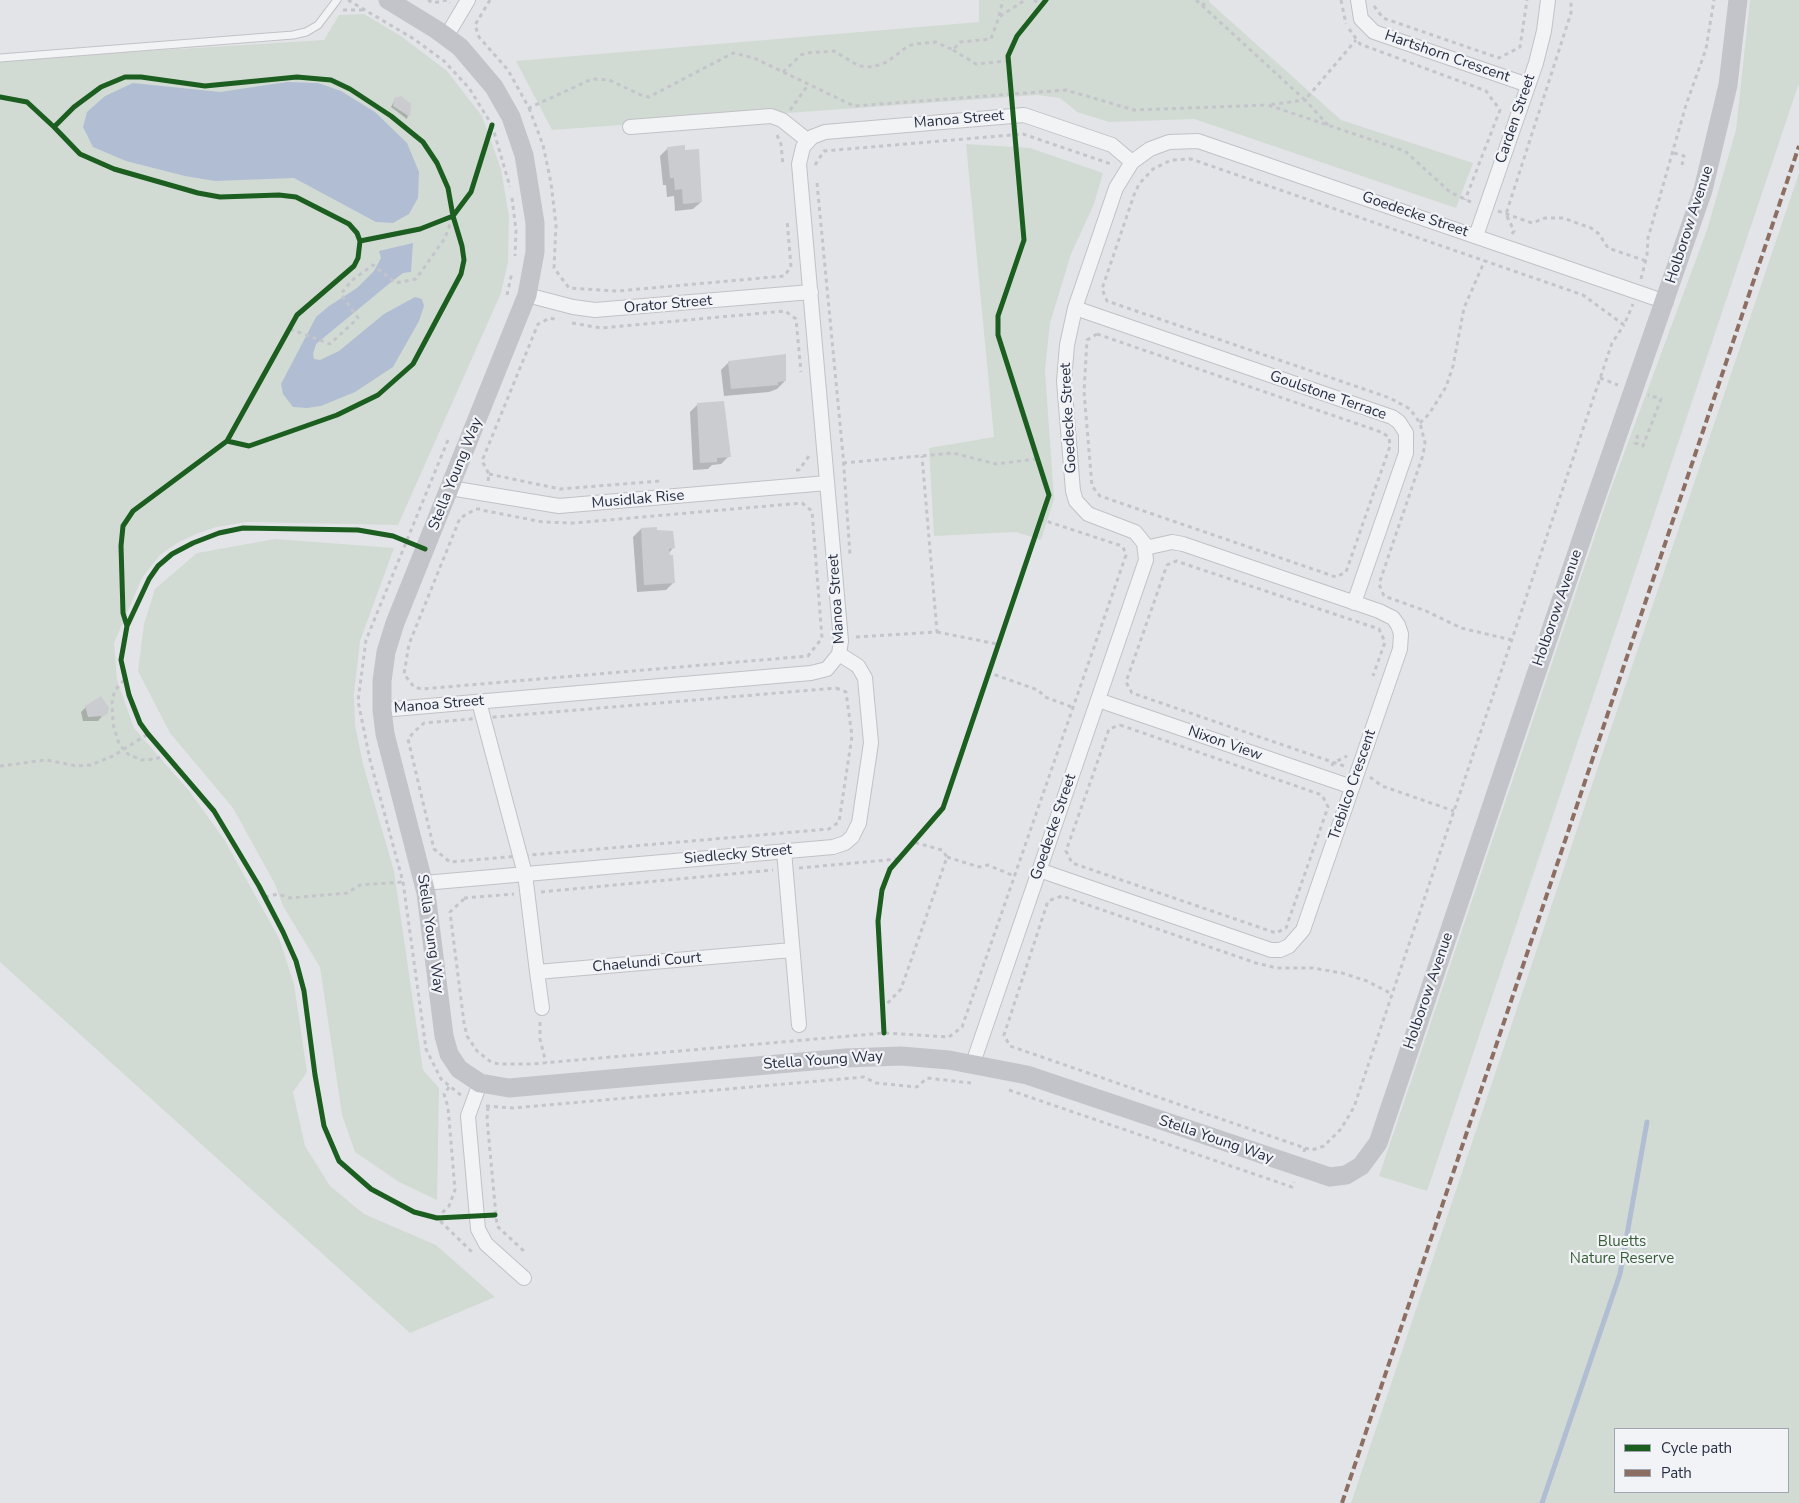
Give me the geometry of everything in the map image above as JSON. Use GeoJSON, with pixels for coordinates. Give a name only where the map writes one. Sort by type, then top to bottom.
{"type":"FeatureCollection","features":[{"type":"Feature","properties":{"kind":"street","name":"Stella Young Way"},"geometry":{"type":"LineString","coordinates":[[388,0],[446,37],[484,72],[510,118],[526,164],[535,222],[536,252],[527,295],[425,549],[386,652],[382,681],[382,710],[388,746],[424,883],[446,1045],[459,1069],[480,1083],[498,1088],[510,1088],[874,1056],[925,1058],[973,1063],[1045,1081],[1322,1176]]}},
{"type":"Feature","properties":{"kind":"street"},"geometry":{"type":"LineString","coordinates":[[446,37],[468,0]]}},
{"type":"Feature","properties":{"kind":"street","name":"Hartshorn Crescent"},"geometry":{"type":"LineString","coordinates":[[1358,0],[1361,19],[1374,32],[1528,86]]}},
{"type":"Feature","properties":{"kind":"street","name":"Carden Street"},"geometry":{"type":"LineString","coordinates":[[1476,236],[1528,86],[1542,39],[1548,0]]}},
{"type":"Feature","properties":{"kind":"street","name":"Holborow Avenue"},"geometry":{"type":"LineString","coordinates":[[1322,1176],[1338,1177],[1354,1171],[1368,1160],[1378,1143],[1587,523],[1666,302],[1715,146],[1728,84],[1738,0]]}},
{"type":"Feature","properties":{"kind":"street","name":"Manoa Street"},"geometry":{"type":"LineString","coordinates":[[382,710],[819,672],[831,666],[839,654],[841,637],[799,159],[802,147],[807,140],[825,132],[1013,115],[1030,116],[1106,142],[1118,149],[1129,166]]}},
{"type":"Feature","properties":{"kind":"street"},"geometry":{"type":"LineString","coordinates":[[630,128],[766,116],[782,120],[807,140]]}},
{"type":"Feature","properties":{"kind":"street","name":"Goedecke Street"},"geometry":{"type":"LineString","coordinates":[[973,1063],[1145,564],[1145,548],[1135,532],[1088,514],[1081,509],[1074,496],[1064,381],[1067,345],[1075,308],[1116,188],[1129,166],[1150,149],[1169,142],[1198,141],[1666,302]]}},
{"type":"Feature","properties":{"kind":"street","name":"Orator Street"},"geometry":{"type":"LineString","coordinates":[[527,295],[573,307],[595,310],[811,292]]}},
{"type":"Feature","properties":{"kind":"street","name":"Goulstone Terrace"},"geometry":{"type":"LineString","coordinates":[[1075,308],[1399,422],[1406,433],[1406,453],[1354,603]]}},
{"type":"Feature","properties":{"kind":"street","name":"Musidlak Rise"},"geometry":{"type":"LineString","coordinates":[[450,488],[559,506],[827,484]]}},
{"type":"Feature","properties":{"kind":"street","name":"Trebilco Crescent"},"geometry":{"type":"LineString","coordinates":[[1039,870],[1266,948],[1280,950],[1293,943],[1303,930],[1400,649],[1400,630],[1393,618],[1379,611],[1183,544],[1172,542],[1145,548]]}},
{"type":"Feature","properties":{"kind":"street","name":"Siedlecky Street"},"geometry":{"type":"LineString","coordinates":[[424,883],[841,845],[852,837],[858,823],[870,754],[866,683],[858,666],[839,654]]}},
{"type":"Feature","properties":{"kind":"street","name":"Nixon View"},"geometry":{"type":"LineString","coordinates":[[1098,700],[1352,787]]}},
{"type":"Feature","properties":{"kind":"street"},"geometry":{"type":"LineString","coordinates":[[479,702],[525,874],[542,1008]]}},
{"type":"Feature","properties":{"kind":"street"},"geometry":{"type":"LineString","coordinates":[[784,851],[799,1025]]}},
{"type":"Feature","properties":{"kind":"street","name":"Chaelundi Court"},"geometry":{"type":"LineString","coordinates":[[538,972],[792,950]]}},
{"type":"Feature","properties":{"kind":"street"},"geometry":{"type":"LineString","coordinates":[[480,1083],[472,1100],[468,1120],[478,1229],[484,1241],[524,1278]]}},
{"type":"Feature","properties":{"kind":"lane"},"geometry":{"type":"LineString","coordinates":[[0,58],[293,35],[306,32],[318,25],[337,0]]}},
{"type":"Feature","properties":{"kind":"path"},"geometry":{"type":"LineString","coordinates":[[348,0],[414,39],[444,60],[469,88],[492,125],[510,187],[516,230],[516,257]]}},
{"type":"Feature","properties":{"kind":"path"},"geometry":{"type":"LineString","coordinates":[[428,0],[433,3],[447,0]]}},
{"type":"Feature","properties":{"kind":"path"},"geometry":{"type":"LineString","coordinates":[[490,0],[475,25],[479,37],[508,70],[529,108],[541,138],[549,173],[556,225],[554,268],[569,288],[618,292],[784,276],[791,267],[787,212]]}},
{"type":"Feature","properties":{"kind":"path"},"geometry":{"type":"LineString","coordinates":[[953,50],[960,42],[991,39],[1002,0]]}},
{"type":"Feature","properties":{"kind":"path"},"geometry":{"type":"LineString","coordinates":[[998,17],[1025,0]]}},
{"type":"Feature","properties":{"kind":"path"},"geometry":{"type":"LineString","coordinates":[[1034,0],[1041,5]]}},
{"type":"Feature","properties":{"kind":"path"},"geometry":{"type":"LineString","coordinates":[[1036,11],[1046,0]]}},
{"type":"Feature","properties":{"kind":"path"},"geometry":{"type":"LineString","coordinates":[[1196,0],[1305,100],[1328,125]]}},
{"type":"Feature","properties":{"kind":"path"},"geometry":{"type":"LineString","coordinates":[[1202,6],[1208,0]]}},
{"type":"Feature","properties":{"kind":"path"},"geometry":{"type":"LineString","coordinates":[[1268,105],[1405,151],[1450,192],[1465,200],[1500,110],[1486,91],[1377,52],[1356,40],[1343,18],[1341,0]]}},
{"type":"Feature","properties":{"kind":"path"},"geometry":{"type":"LineString","coordinates":[[1374,0],[1374,5],[1383,18],[1499,58],[1520,46],[1527,0]]}},
{"type":"Feature","properties":{"kind":"path"},"geometry":{"type":"LineString","coordinates":[[1514,231],[1506,214],[1572,13],[1571,0]]}},
{"type":"Feature","properties":{"kind":"path"},"geometry":{"type":"LineString","coordinates":[[1392,994],[1366,981],[1342,973],[1313,968],[1277,968],[1256,963],[1062,896],[1048,901],[1004,1035],[1010,1046],[1312,1150],[1324,1146],[1348,1119],[1354,1107],[1612,343],[1624,325],[1637,292],[1646,261],[1648,238],[1674,153],[1686,105],[1706,49],[1714,0]]}},
{"type":"Feature","properties":{"kind":"path"},"geometry":{"type":"LineString","coordinates":[[331,10],[365,10]]}},
{"type":"Feature","properties":{"kind":"path"},"geometry":{"type":"LineString","coordinates":[[492,125],[592,79],[609,80],[641,96],[649,97],[733,53],[754,58],[854,106],[1066,90],[1134,110],[1268,105],[1305,100],[1356,40]]}},
{"type":"Feature","properties":{"kind":"path"},"geometry":{"type":"LineString","coordinates":[[783,72],[801,55],[806,53],[834,51],[859,66],[873,67],[887,62],[908,46],[936,42],[976,64],[1008,59],[1008,69]]}},
{"type":"Feature","properties":{"kind":"path"},"geometry":{"type":"LineString","coordinates":[[784,175],[781,144],[775,130],[808,85]]}},
{"type":"Feature","properties":{"kind":"path"},"geometry":{"type":"LineString","coordinates":[[1010,85],[1015,144]]}},
{"type":"Feature","properties":{"kind":"path"},"geometry":{"type":"LineString","coordinates":[[489,134],[492,125]]}},
{"type":"Feature","properties":{"kind":"path"},"geometry":{"type":"LineString","coordinates":[[850,560],[844,463],[815,163],[824,151],[1023,134],[1129,166],[1145,176]]}},
{"type":"Feature","properties":{"kind":"path"},"geometry":{"type":"LineString","coordinates":[[1674,153],[1684,156],[1682,165]]}},
{"type":"Feature","properties":{"kind":"path"},"geometry":{"type":"LineString","coordinates":[[1512,640],[1461,628],[1426,611],[1384,596],[1379,584],[1423,455],[1425,443],[1420,423],[1410,409],[1390,398],[1107,301],[1102,289],[1134,194],[1145,176],[1153,169],[1171,160],[1191,159],[1203,162],[1584,295],[1624,325]]}},
{"type":"Feature","properties":{"kind":"path"},"geometry":{"type":"LineString","coordinates":[[451,207],[455,224]]}},
{"type":"Feature","properties":{"kind":"path"},"geometry":{"type":"LineString","coordinates":[[290,329],[330,344],[358,318],[341,294],[350,281],[373,265],[396,283],[416,279],[439,247],[453,216],[458,210]]}},
{"type":"Feature","properties":{"kind":"path"},"geometry":{"type":"LineString","coordinates":[[446,220],[453,216]]}},
{"type":"Feature","properties":{"kind":"path"},"geometry":{"type":"LineString","coordinates":[[1532,223],[1545,218],[1563,218],[1591,228],[1599,234],[1608,248],[1646,261]]}},
{"type":"Feature","properties":{"kind":"path"},"geometry":{"type":"LineString","coordinates":[[1420,423],[1439,400],[1446,387],[1453,366],[1464,308],[1475,278],[1485,260]]}},
{"type":"Feature","properties":{"kind":"path"},"geometry":{"type":"LineString","coordinates":[[504,302],[513,266]]}},
{"type":"Feature","properties":{"kind":"path"},"geometry":{"type":"LineString","coordinates":[[579,325],[601,328],[786,311],[796,319],[802,379]]}},
{"type":"Feature","properties":{"kind":"path"},"geometry":{"type":"LineString","coordinates":[[285,336],[294,322]]}},
{"type":"Feature","properties":{"kind":"path"},"geometry":{"type":"LineString","coordinates":[[1097,334],[1381,432],[1389,437],[1390,446],[1346,572],[1336,577],[1100,496],[1092,486],[1087,430],[1084,376],[1087,340],[1097,334]]}},
{"type":"Feature","properties":{"kind":"path"},"geometry":{"type":"LineString","coordinates":[[451,433],[366,640],[358,701],[370,760],[403,882],[426,1049],[435,1071],[449,1087],[488,1107],[522,1107],[864,1077],[876,1083],[917,1086],[927,1078],[972,1084]]}},
{"type":"Feature","properties":{"kind":"path"},"geometry":{"type":"LineString","coordinates":[[789,471],[799,470],[809,458],[808,448]]}},
{"type":"Feature","properties":{"kind":"path"},"geometry":{"type":"LineString","coordinates":[[1033,450],[1039,468]]}},
{"type":"Feature","properties":{"kind":"path"},"geometry":{"type":"LineString","coordinates":[[844,463],[953,453],[996,464],[1011,464],[1036,459]]}},
{"type":"Feature","properties":{"kind":"path"},"geometry":{"type":"LineString","coordinates":[[922,456],[937,632]]}},
{"type":"Feature","properties":{"kind":"path"},"geometry":{"type":"LineString","coordinates":[[489,474],[560,489],[669,480]]}},
{"type":"Feature","properties":{"kind":"path"},"geometry":{"type":"LineString","coordinates":[[422,688],[808,656],[822,638],[812,511],[802,503],[574,523],[543,522],[481,510]]}},
{"type":"Feature","properties":{"kind":"path"},"geometry":{"type":"LineString","coordinates":[[1037,528],[1043,512]]}},
{"type":"Feature","properties":{"kind":"path"},"geometry":{"type":"LineString","coordinates":[[898,859],[464,899],[450,912],[467,1036],[476,1051],[491,1062],[509,1066],[884,1033],[949,1037],[962,1027],[1072,707],[1125,560],[1126,551],[1110,542],[1040,520]]}},
{"type":"Feature","properties":{"kind":"path"},"geometry":{"type":"LineString","coordinates":[[400,538],[425,549]]}},
{"type":"Feature","properties":{"kind":"path"},"geometry":{"type":"LineString","coordinates":[[1373,677],[1385,642],[1379,629],[1176,561],[1167,565],[1126,682],[1132,693],[1358,770],[1382,786],[1454,811]]}},
{"type":"Feature","properties":{"kind":"path"},"geometry":{"type":"LineString","coordinates":[[855,627],[856,637]]}},
{"type":"Feature","properties":{"kind":"path"},"geometry":{"type":"LineString","coordinates":[[822,638],[937,632],[997,644]]}},
{"type":"Feature","properties":{"kind":"path"},"geometry":{"type":"LineString","coordinates":[[995,651],[1000,635]]}},
{"type":"Feature","properties":{"kind":"path"},"geometry":{"type":"LineString","coordinates":[[984,682],[990,665]]}},
{"type":"Feature","properties":{"kind":"path"},"geometry":{"type":"LineString","coordinates":[[122,670],[126,688]]}},
{"type":"Feature","properties":{"kind":"path"},"geometry":{"type":"LineString","coordinates":[[987,672],[1038,690],[1045,697],[1072,707]]}},
{"type":"Feature","properties":{"kind":"path"},"geometry":{"type":"LineString","coordinates":[[124,680],[116,689],[112,699],[114,730],[123,750],[141,760],[156,759],[165,755]]}},
{"type":"Feature","properties":{"kind":"path"},"geometry":{"type":"LineString","coordinates":[[836,688],[846,692],[852,736],[839,822],[829,829],[520,857],[450,862],[434,849],[408,739],[424,723],[836,688]]}},
{"type":"Feature","properties":{"kind":"path"},"geometry":{"type":"LineString","coordinates":[[1120,725],[1322,795],[1328,807],[1286,928],[1276,933],[1072,863],[1066,851],[1109,729],[1120,725]]}},
{"type":"Feature","properties":{"kind":"path"},"geometry":{"type":"LineString","coordinates":[[144,728],[152,740]]}},
{"type":"Feature","properties":{"kind":"path"},"geometry":{"type":"LineString","coordinates":[[0,766],[46,760],[77,766],[91,765],[123,750],[148,734]]}},
{"type":"Feature","properties":{"kind":"path"},"geometry":{"type":"LineString","coordinates":[[1333,763],[1346,757],[1349,748]]}},
{"type":"Feature","properties":{"kind":"path"},"geometry":{"type":"LineString","coordinates":[[161,750],[171,761]]}},
{"type":"Feature","properties":{"kind":"path"},"geometry":{"type":"LineString","coordinates":[[908,847],[919,835]]}},
{"type":"Feature","properties":{"kind":"path"},"geometry":{"type":"LineString","coordinates":[[913,842],[942,850],[947,857],[979,867],[988,865],[1014,876]]}},
{"type":"Feature","properties":{"kind":"path"},"geometry":{"type":"LineString","coordinates":[[890,869],[903,853]]}},
{"type":"Feature","properties":{"kind":"path"},"geometry":{"type":"LineString","coordinates":[[882,1010],[901,989],[947,857]]}},
{"type":"Feature","properties":{"kind":"path"},"geometry":{"type":"LineString","coordinates":[[458,862],[464,899]]}},
{"type":"Feature","properties":{"kind":"path"},"geometry":{"type":"LineString","coordinates":[[269,906],[263,894],[278,894],[290,898],[347,893],[360,886],[403,882]]}},
{"type":"Feature","properties":{"kind":"path"},"geometry":{"type":"LineString","coordinates":[[882,1000],[883,1017]]}},
{"type":"Feature","properties":{"kind":"path"},"geometry":{"type":"LineString","coordinates":[[542,1008],[540,1039],[546,1063]]}},
{"type":"Feature","properties":{"kind":"path"},"geometry":{"type":"LineString","coordinates":[[883,1025],[884,1033]]}},
{"type":"Feature","properties":{"kind":"path"},"geometry":{"type":"LineString","coordinates":[[437,1218],[449,1206],[455,1190],[448,1107],[444,1094],[449,1087]]}},
{"type":"Feature","properties":{"kind":"path"},"geometry":{"type":"LineString","coordinates":[[1008,1090],[1292,1187],[1305,1148]]}},
{"type":"Feature","properties":{"kind":"path"},"geometry":{"type":"LineString","coordinates":[[488,1107],[487,1119],[497,1226],[526,1253]]}},
{"type":"Feature","properties":{"kind":"path"},"geometry":{"type":"LineString","coordinates":[[476,1217],[495,1215]]}},
{"type":"Feature","properties":{"kind":"path"},"geometry":{"type":"LineString","coordinates":[[430,1216],[447,1218]]}},
{"type":"Feature","properties":{"kind":"path"},"geometry":{"type":"LineString","coordinates":[[437,1218],[480,1259]]}},
{"type":"Feature","properties":{"kind":"green space"},"geometry":{"type":"Polygon","coordinates":[[[979,0],[1207,0],[1341,120],[1473,163],[1456,208],[1194,119],[1109,122],[1077,112],[1060,98],[1037,95],[552,130],[516,61],[979,22],[979,0]]]}},
{"type":"Feature","properties":{"kind":"green space"},"geometry":{"type":"Polygon","coordinates":[[[1750,0],[1799,0],[1799,83],[1427,1191],[1379,1176],[1610,491],[1707,230],[1736,130],[1750,0]]]}},
{"type":"Feature","properties":{"kind":"green space"},"geometry":{"type":"Polygon","coordinates":[[[364,14],[401,36],[447,71],[482,116],[501,169],[509,216],[508,262],[501,293],[398,525],[247,522],[216,527],[196,534],[179,542],[160,555],[142,578],[114,643],[117,680],[134,728],[190,792],[224,839],[279,938],[294,984],[307,1072],[293,1092],[305,1146],[330,1186],[364,1214],[436,1245],[495,1297],[410,1333],[0,962],[0,60],[324,40],[339,15],[364,14]]]}},
{"type":"Feature","properties":{"kind":"green space"},"geometry":{"type":"Polygon","coordinates":[[[966,144],[1030,148],[1103,173],[1094,204],[1071,254],[1050,323],[1045,370],[1054,499],[1041,540],[1016,532],[934,536],[929,448],[994,437],[966,144]]]}},
{"type":"Feature","properties":{"kind":"green space","name":"Bluetts Nature Reserve"},"geometry":{"type":"Polygon","coordinates":[[[1799,173],[1799,1503],[1351,1503],[1605,746],[1799,173]]]}},
{"type":"Feature","properties":{"kind":"green space"},"geometry":{"type":"Polygon","coordinates":[[[275,539],[394,548],[360,641],[354,693],[355,725],[363,764],[394,871],[423,1070],[439,1088],[437,1200],[399,1182],[355,1152],[342,1115],[320,967],[283,906],[275,884],[233,808],[170,733],[138,671],[144,624],[155,589],[197,553],[275,539]]]}},
{"type":"Feature","properties":{"kind":"water"},"geometry":{"type":"Polygon","coordinates":[[[287,82],[318,83],[341,91],[375,112],[407,143],[419,172],[418,198],[409,214],[393,223],[376,222],[294,178],[215,181],[185,176],[126,161],[93,147],[83,127],[87,112],[105,96],[133,83],[220,92],[287,82]]]}},
{"type":"Feature","properties":{"kind":"water"},"geometry":{"type":"Polygon","coordinates":[[[413,243],[411,272],[403,273],[316,344],[313,354],[314,359],[320,360],[339,351],[384,314],[415,297],[422,299],[424,306],[419,321],[393,367],[355,392],[321,406],[293,407],[283,394],[281,384],[316,317],[357,288],[374,271],[381,258],[379,251],[413,243]]]}},
{"type":"Feature","properties":{"kind":"building"},"geometry":{"type":"Polygon","coordinates":[[[401,96],[411,104],[410,117],[393,106],[394,98],[401,96]]]}},
{"type":"Feature","properties":{"kind":"building"},"geometry":{"type":"Polygon","coordinates":[[[685,145],[685,150],[699,149],[702,202],[683,204],[682,189],[675,190],[674,178],[670,178],[667,147],[685,145]]]}},
{"type":"Feature","properties":{"kind":"building"},"geometry":{"type":"Polygon","coordinates":[[[786,354],[786,381],[778,382],[778,385],[731,389],[728,361],[786,354]]]}},
{"type":"Feature","properties":{"kind":"building"},"geometry":{"type":"Polygon","coordinates":[[[724,401],[731,457],[717,458],[717,462],[700,463],[697,403],[724,401]]]}},
{"type":"Feature","properties":{"kind":"building"},"geometry":{"type":"Polygon","coordinates":[[[657,527],[657,530],[673,531],[675,548],[669,549],[670,555],[673,555],[675,583],[644,585],[641,528],[657,527]]]}},
{"type":"Feature","properties":{"kind":"building"},"geometry":{"type":"Polygon","coordinates":[[[101,696],[109,708],[108,713],[104,716],[88,717],[85,706],[101,696]]]}},
{"type":"Feature","properties":{"kind":"waterway"},"geometry":{"type":"LineString","coordinates":[[1542,1503],[1620,1274],[1647,1122]]}},
{"type":"Feature","properties":{"kind":"marked path"},"geometry":{"type":"LineString","coordinates":[[1342,1503],[1799,146]]}},
{"type":"Feature","properties":{"kind":"cycle path"},"geometry":{"type":"LineString","coordinates":[[884,1033],[878,921],[882,890],[890,869],[943,808],[1049,495],[998,335],[998,316],[1024,240],[1008,56],[1017,36],[1046,0]]}},
{"type":"Feature","properties":{"kind":"cycle path"},"geometry":{"type":"LineString","coordinates":[[0,97],[27,102],[54,127],[74,107],[101,87],[125,77],[141,77],[205,86],[297,77],[331,80],[350,89],[391,116],[423,142],[437,163],[448,188],[453,216],[471,192],[492,125]]}},
{"type":"Feature","properties":{"kind":"cycle path"},"geometry":{"type":"LineString","coordinates":[[54,127],[80,154],[114,169],[198,193],[220,197],[279,195],[296,197],[349,224],[357,233],[360,241],[420,229],[453,216],[464,260],[461,274],[413,364],[378,395],[337,415],[249,446],[227,441],[297,315],[354,266],[358,258],[360,241]]}},
{"type":"Feature","properties":{"kind":"cycle path"},"geometry":{"type":"LineString","coordinates":[[227,441],[133,511],[123,526],[121,546],[123,613],[127,626],[121,660],[129,695],[140,723],[148,734],[214,811],[259,886],[283,932],[296,961],[304,991],[324,1126],[339,1161],[371,1189],[414,1212],[437,1218],[495,1215]]}},
{"type":"Feature","properties":{"kind":"cycle path"},"geometry":{"type":"LineString","coordinates":[[127,626],[149,579],[158,566],[172,554],[219,533],[243,528],[358,530],[393,536],[425,549]]}}]}
